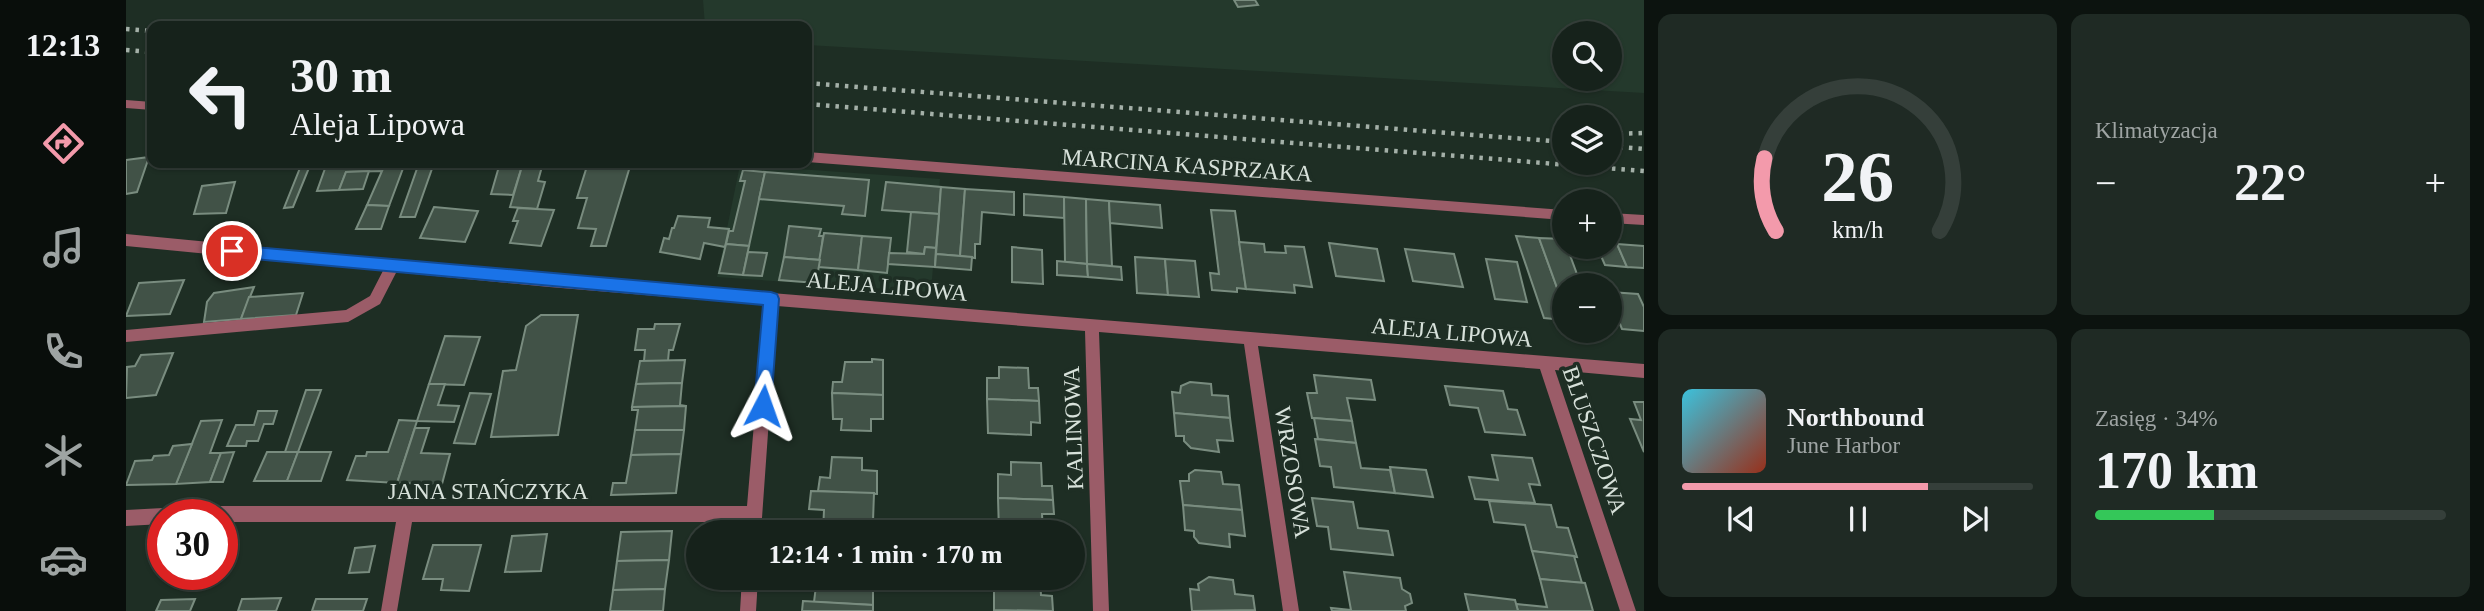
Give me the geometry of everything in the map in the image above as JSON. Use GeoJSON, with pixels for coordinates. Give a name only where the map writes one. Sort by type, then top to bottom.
{"type":"FeatureCollection","features":[{"type":"Feature","properties":{"kind":"street"},"geometry":{"type":"LineString","coordinates":[[126,104],[147,106]]}},
{"type":"Feature","properties":{"kind":"street","name":"MARCINA KASPRZAKA"},"geometry":{"type":"LineString","coordinates":[[812,157],[1552,214]]}},
{"type":"Feature","properties":{"kind":"street"},"geometry":{"type":"LineString","coordinates":[[1622,219],[1644,220]]}},
{"type":"Feature","properties":{"kind":"street","name":"ALEJA LIPOWA"},"geometry":{"type":"LineString","coordinates":[[126,240],[392,267],[1644,371]]}},
{"type":"Feature","properties":{"kind":"street"},"geometry":{"type":"LineString","coordinates":[[126,336],[348,316],[375,300],[392,267]]}},
{"type":"Feature","properties":{"kind":"street"},"geometry":{"type":"LineString","coordinates":[[754,520],[771,299]]}},
{"type":"Feature","properties":{"kind":"street","name":"KALINOWA"},"geometry":{"type":"LineString","coordinates":[[1092,327],[1101,611]]}},
{"type":"Feature","properties":{"kind":"street","name":"WRZOSOWA"},"geometry":{"type":"LineString","coordinates":[[1250,339],[1291,611]]}},
{"type":"Feature","properties":{"kind":"street","name":"BLUSZCZOWA"},"geometry":{"type":"LineString","coordinates":[[1545,363],[1628,611]]}},
{"type":"Feature","properties":{"kind":"street","name":"JANA STAŃCZYKA"},"geometry":{"type":"LineString","coordinates":[[238,514],[754,514]]}},
{"type":"Feature","properties":{"kind":"street"},"geometry":{"type":"LineString","coordinates":[[389,611],[405,514]]}},
{"type":"Feature","properties":{"kind":"street"},"geometry":{"type":"LineString","coordinates":[[126,518],[147,517]]}},
{"type":"Feature","properties":{"kind":"street"},"geometry":{"type":"LineString","coordinates":[[748,611],[749,590]]}},
{"type":"Feature","properties":{"kind":"shaded area"},"geometry":{"type":"Polygon","coordinates":[[[703,0],[1644,0],[1644,93],[1609,91],[1622,91],[1622,21],[1552,21],[1552,88],[812,45],[812,21],[705,21],[703,0]]]}},
{"type":"Feature","properties":{"kind":"shaded area"},"geometry":{"type":"Polygon","coordinates":[[[739,168],[783,168],[940,179],[931,292],[717,277],[739,168]]]}},
{"type":"Feature","properties":{"kind":"building"},"geometry":{"type":"Polygon","coordinates":[[[1234,0],[1255,0],[1258,5],[1238,7],[1234,0]]]}},
{"type":"Feature","properties":{"kind":"building"},"geometry":{"type":"Polygon","coordinates":[[[147,157],[137,192],[126,194],[126,160],[147,157]]]}},
{"type":"Feature","properties":{"kind":"building"},"geometry":{"type":"Polygon","coordinates":[[[300,168],[309,168],[293,207],[284,208],[300,168]]]}},
{"type":"Feature","properties":{"kind":"building"},"geometry":{"type":"Polygon","coordinates":[[[325,168],[403,168],[389,206],[367,205],[382,171],[346,172],[339,190],[317,191],[325,168]]]}},
{"type":"Feature","properties":{"kind":"building"},"geometry":{"type":"Polygon","coordinates":[[[417,168],[432,168],[415,217],[400,217],[417,168]]]}},
{"type":"Feature","properties":{"kind":"building"},"geometry":{"type":"Polygon","coordinates":[[[499,168],[521,168],[513,195],[491,194],[499,168]]]}},
{"type":"Feature","properties":{"kind":"building"},"geometry":{"type":"Polygon","coordinates":[[[522,168],[542,168],[538,181],[545,182],[537,209],[510,207],[522,168]]]}},
{"type":"Feature","properties":{"kind":"building"},"geometry":{"type":"Polygon","coordinates":[[[586,168],[629,168],[606,246],[591,246],[596,229],[578,228],[587,198],[577,198],[586,168]]]}},
{"type":"Feature","properties":{"kind":"building"},"geometry":{"type":"Polygon","coordinates":[[[743,170],[765,172],[749,246],[726,244],[729,231],[733,231],[745,181],[740,181],[743,170]]]}},
{"type":"Feature","properties":{"kind":"building"},"geometry":{"type":"Polygon","coordinates":[[[369,171],[363,189],[339,190],[346,172],[369,171]]]}},
{"type":"Feature","properties":{"kind":"building"},"geometry":{"type":"Polygon","coordinates":[[[765,172],[869,180],[865,216],[842,214],[844,206],[759,199],[765,172]]]}},
{"type":"Feature","properties":{"kind":"building"},"geometry":{"type":"Polygon","coordinates":[[[235,182],[226,213],[194,214],[202,186],[235,182]]]}},
{"type":"Feature","properties":{"kind":"building"},"geometry":{"type":"Polygon","coordinates":[[[886,182],[941,187],[939,214],[882,210],[886,182]]]}},
{"type":"Feature","properties":{"kind":"building"},"geometry":{"type":"Polygon","coordinates":[[[941,187],[965,189],[960,256],[936,254],[941,187]]]}},
{"type":"Feature","properties":{"kind":"building"},"geometry":{"type":"Polygon","coordinates":[[[965,189],[1014,192],[1014,215],[982,212],[980,244],[975,244],[975,258],[960,256],[965,189]]]}},
{"type":"Feature","properties":{"kind":"building"},"geometry":{"type":"Polygon","coordinates":[[[1024,194],[1064,197],[1064,218],[1024,215],[1024,194]]]}},
{"type":"Feature","properties":{"kind":"building"},"geometry":{"type":"Polygon","coordinates":[[[1064,197],[1086,199],[1087,264],[1065,262],[1064,197]]]}},
{"type":"Feature","properties":{"kind":"building"},"geometry":{"type":"Polygon","coordinates":[[[1086,199],[1109,201],[1112,266],[1087,264],[1086,199]]]}},
{"type":"Feature","properties":{"kind":"building"},"geometry":{"type":"Polygon","coordinates":[[[1109,201],[1160,205],[1162,228],[1110,223],[1109,201]]]}},
{"type":"Feature","properties":{"kind":"building"},"geometry":{"type":"Polygon","coordinates":[[[367,205],[389,206],[381,229],[356,229],[367,205]]]}},
{"type":"Feature","properties":{"kind":"building"},"geometry":{"type":"Polygon","coordinates":[[[434,207],[478,211],[465,242],[420,238],[434,207]]]}},
{"type":"Feature","properties":{"kind":"building"},"geometry":{"type":"Polygon","coordinates":[[[518,208],[554,210],[541,246],[510,243],[518,221],[513,221],[518,208]]]}},
{"type":"Feature","properties":{"kind":"building"},"geometry":{"type":"Polygon","coordinates":[[[1211,210],[1235,211],[1246,289],[1237,288],[1237,292],[1212,290],[1210,273],[1219,274],[1211,210]]]}},
{"type":"Feature","properties":{"kind":"building"},"geometry":{"type":"Polygon","coordinates":[[[911,212],[939,214],[936,248],[925,247],[924,254],[907,252],[911,212]]]}},
{"type":"Feature","properties":{"kind":"building"},"geometry":{"type":"Polygon","coordinates":[[[678,216],[710,218],[708,227],[729,229],[725,247],[704,243],[700,259],[660,252],[664,238],[669,239],[678,216]]]}},
{"type":"Feature","properties":{"kind":"building"},"geometry":{"type":"Polygon","coordinates":[[[789,226],[821,229],[819,236],[823,236],[820,260],[784,257],[789,226]]]}},
{"type":"Feature","properties":{"kind":"building"},"geometry":{"type":"Polygon","coordinates":[[[824,233],[862,236],[858,270],[818,267],[824,233]]]}},
{"type":"Feature","properties":{"kind":"building"},"geometry":{"type":"Polygon","coordinates":[[[862,236],[891,238],[887,273],[858,270],[862,236]]]}},
{"type":"Feature","properties":{"kind":"building"},"geometry":{"type":"Polygon","coordinates":[[[1516,236],[1539,238],[1552,274],[1552,319],[1544,318],[1516,236]]]}},
{"type":"Feature","properties":{"kind":"building"},"geometry":{"type":"Polygon","coordinates":[[[1539,238],[1552,239],[1552,259],[1571,259],[1577,273],[1552,274],[1539,238]]]}},
{"type":"Feature","properties":{"kind":"building"},"geometry":{"type":"Polygon","coordinates":[[[1239,242],[1264,244],[1265,252],[1286,253],[1285,246],[1304,247],[1312,287],[1294,285],[1295,293],[1246,289],[1239,242]]]}},
{"type":"Feature","properties":{"kind":"building"},"geometry":{"type":"Polygon","coordinates":[[[1329,243],[1377,249],[1384,281],[1336,276],[1329,243]]]}},
{"type":"Feature","properties":{"kind":"building"},"geometry":{"type":"Polygon","coordinates":[[[726,244],[749,246],[743,275],[719,273],[726,244]]]}},
{"type":"Feature","properties":{"kind":"building"},"geometry":{"type":"Polygon","coordinates":[[[1622,244],[1644,246],[1644,268],[1627,267],[1622,256],[1622,244]]]}},
{"type":"Feature","properties":{"kind":"building"},"geometry":{"type":"Polygon","coordinates":[[[925,247],[936,248],[935,267],[888,264],[889,253],[924,254],[925,247]]]}},
{"type":"Feature","properties":{"kind":"building"},"geometry":{"type":"Polygon","coordinates":[[[1012,247],[1042,250],[1043,284],[1012,282],[1012,247]]]}},
{"type":"Feature","properties":{"kind":"building"},"geometry":{"type":"Polygon","coordinates":[[[1405,249],[1454,254],[1463,287],[1413,281],[1405,249]]]}},
{"type":"Feature","properties":{"kind":"building"},"geometry":{"type":"Polygon","coordinates":[[[748,252],[767,253],[762,276],[743,275],[748,252]]]}},
{"type":"Feature","properties":{"kind":"building"},"geometry":{"type":"Polygon","coordinates":[[[936,254],[972,257],[971,270],[935,267],[936,254]]]}},
{"type":"Feature","properties":{"kind":"building"},"geometry":{"type":"Polygon","coordinates":[[[1622,256],[1627,267],[1605,265],[1602,259],[1622,259],[1622,256]]]}},
{"type":"Feature","properties":{"kind":"building"},"geometry":{"type":"Polygon","coordinates":[[[784,257],[820,260],[816,283],[779,280],[784,257]]]}},
{"type":"Feature","properties":{"kind":"building"},"geometry":{"type":"Polygon","coordinates":[[[1135,257],[1165,259],[1168,295],[1137,293],[1135,257]]]}},
{"type":"Feature","properties":{"kind":"building"},"geometry":{"type":"Polygon","coordinates":[[[1165,259],[1195,261],[1199,297],[1168,295],[1165,259]]]}},
{"type":"Feature","properties":{"kind":"building"},"geometry":{"type":"Polygon","coordinates":[[[1486,259],[1517,262],[1527,302],[1495,299],[1486,259]]]}},
{"type":"Feature","properties":{"kind":"building"},"geometry":{"type":"Polygon","coordinates":[[[1057,261],[1087,264],[1088,277],[1057,275],[1057,261]]]}},
{"type":"Feature","properties":{"kind":"building"},"geometry":{"type":"Polygon","coordinates":[[[1087,264],[1121,267],[1122,280],[1088,277],[1087,264]]]}},
{"type":"Feature","properties":{"kind":"building"},"geometry":{"type":"Polygon","coordinates":[[[184,280],[170,314],[126,316],[139,283],[184,280]]]}},
{"type":"Feature","properties":{"kind":"building"},"geometry":{"type":"Polygon","coordinates":[[[254,287],[241,319],[204,322],[207,302],[214,293],[254,287]]]}},
{"type":"Feature","properties":{"kind":"building"},"geometry":{"type":"Polygon","coordinates":[[[303,293],[296,315],[241,319],[249,297],[303,293]]]}},
{"type":"Feature","properties":{"kind":"building"},"geometry":{"type":"Polygon","coordinates":[[[1622,293],[1638,294],[1644,307],[1644,331],[1622,329],[1622,293]]]}},
{"type":"Feature","properties":{"kind":"building"},"geometry":{"type":"Polygon","coordinates":[[[541,315],[578,315],[558,435],[491,437],[503,371],[516,370],[526,326],[541,315]]]}},
{"type":"Feature","properties":{"kind":"building"},"geometry":{"type":"Polygon","coordinates":[[[655,324],[680,324],[673,350],[669,350],[668,361],[644,361],[645,350],[635,350],[638,329],[654,329],[655,324]]]}},
{"type":"Feature","properties":{"kind":"building"},"geometry":{"type":"Polygon","coordinates":[[[445,336],[480,337],[464,385],[429,384],[445,336]]]}},
{"type":"Feature","properties":{"kind":"building"},"geometry":{"type":"Polygon","coordinates":[[[173,353],[156,395],[126,398],[127,367],[135,366],[141,355],[173,353]]]}},
{"type":"Feature","properties":{"kind":"building"},"geometry":{"type":"Polygon","coordinates":[[[872,359],[883,360],[883,395],[832,393],[833,382],[842,382],[845,362],[872,362],[872,359]]]}},
{"type":"Feature","properties":{"kind":"building"},"geometry":{"type":"Polygon","coordinates":[[[685,360],[682,383],[636,384],[640,361],[685,360]]]}},
{"type":"Feature","properties":{"kind":"building"},"geometry":{"type":"Polygon","coordinates":[[[999,367],[1028,368],[1029,388],[1038,388],[1039,401],[987,399],[987,378],[999,378],[999,367]]]}},
{"type":"Feature","properties":{"kind":"building"},"geometry":{"type":"Polygon","coordinates":[[[1314,375],[1371,380],[1375,400],[1347,398],[1352,421],[1312,418],[1307,393],[1317,393],[1314,375]]]}},
{"type":"Feature","properties":{"kind":"building"},"geometry":{"type":"Polygon","coordinates":[[[1190,382],[1211,384],[1212,395],[1228,396],[1230,418],[1174,413],[1172,392],[1180,393],[1181,386],[1190,382]]]}},
{"type":"Feature","properties":{"kind":"building"},"geometry":{"type":"Polygon","coordinates":[[[682,383],[680,405],[686,406],[632,407],[636,384],[682,383]]]}},
{"type":"Feature","properties":{"kind":"building"},"geometry":{"type":"Polygon","coordinates":[[[429,384],[445,384],[438,405],[459,406],[454,422],[417,421],[429,384]]]}},
{"type":"Feature","properties":{"kind":"building"},"geometry":{"type":"Polygon","coordinates":[[[1445,386],[1503,391],[1508,409],[1517,410],[1525,435],[1485,432],[1478,408],[1450,405],[1445,386]]]}},
{"type":"Feature","properties":{"kind":"building"},"geometry":{"type":"Polygon","coordinates":[[[306,390],[321,390],[298,452],[285,452],[306,390]]]}},
{"type":"Feature","properties":{"kind":"building"},"geometry":{"type":"Polygon","coordinates":[[[470,393],[491,394],[475,444],[454,443],[470,393]]]}},
{"type":"Feature","properties":{"kind":"building"},"geometry":{"type":"Polygon","coordinates":[[[832,393],[883,395],[883,419],[871,419],[871,431],[841,430],[842,419],[833,419],[832,393]]]}},
{"type":"Feature","properties":{"kind":"building"},"geometry":{"type":"Polygon","coordinates":[[[987,399],[1039,401],[1040,423],[1031,422],[1031,435],[988,433],[987,399]]]}},
{"type":"Feature","properties":{"kind":"building"},"geometry":{"type":"Polygon","coordinates":[[[1634,402],[1644,402],[1644,452],[1630,419],[1641,420],[1634,402]]]}},
{"type":"Feature","properties":{"kind":"building"},"geometry":{"type":"Polygon","coordinates":[[[686,406],[684,430],[635,430],[638,410],[632,410],[632,407],[686,406]]]}},
{"type":"Feature","properties":{"kind":"building"},"geometry":{"type":"Polygon","coordinates":[[[258,411],[277,411],[273,424],[264,424],[258,441],[247,441],[246,446],[227,446],[236,425],[254,425],[258,411]]]}},
{"type":"Feature","properties":{"kind":"building"},"geometry":{"type":"Polygon","coordinates":[[[1174,413],[1230,418],[1233,441],[1217,440],[1219,452],[1191,448],[1184,441],[1184,436],[1176,436],[1174,413]]]}},
{"type":"Feature","properties":{"kind":"building"},"geometry":{"type":"Polygon","coordinates":[[[1314,418],[1352,421],[1356,443],[1318,439],[1314,418]]]}},
{"type":"Feature","properties":{"kind":"building"},"geometry":{"type":"Polygon","coordinates":[[[222,420],[210,453],[221,453],[210,482],[176,484],[201,421],[222,420]]]}},
{"type":"Feature","properties":{"kind":"building"},"geometry":{"type":"Polygon","coordinates":[[[399,420],[417,421],[397,483],[347,480],[356,456],[366,456],[367,452],[388,452],[399,420]]]}},
{"type":"Feature","properties":{"kind":"building"},"geometry":{"type":"Polygon","coordinates":[[[415,428],[429,428],[421,453],[450,454],[442,484],[397,483],[415,428]]]}},
{"type":"Feature","properties":{"kind":"building"},"geometry":{"type":"Polygon","coordinates":[[[635,430],[684,430],[681,454],[631,455],[635,430]]]}},
{"type":"Feature","properties":{"kind":"building"},"geometry":{"type":"Polygon","coordinates":[[[1315,439],[1356,443],[1361,468],[1390,470],[1395,493],[1334,487],[1331,467],[1320,466],[1315,439]]]}},
{"type":"Feature","properties":{"kind":"building"},"geometry":{"type":"Polygon","coordinates":[[[192,444],[176,484],[126,485],[135,461],[169,455],[173,446],[192,444]]]}},
{"type":"Feature","properties":{"kind":"building"},"geometry":{"type":"Polygon","coordinates":[[[234,452],[223,482],[210,482],[221,453],[234,452]]]}},
{"type":"Feature","properties":{"kind":"building"},"geometry":{"type":"Polygon","coordinates":[[[267,452],[298,452],[287,481],[254,481],[267,452]]]}},
{"type":"Feature","properties":{"kind":"building"},"geometry":{"type":"Polygon","coordinates":[[[298,452],[331,452],[321,481],[287,481],[298,452]]]}},
{"type":"Feature","properties":{"kind":"building"},"geometry":{"type":"Polygon","coordinates":[[[681,454],[676,493],[611,495],[613,483],[626,483],[631,455],[681,454]]]}},
{"type":"Feature","properties":{"kind":"building"},"geometry":{"type":"Polygon","coordinates":[[[1492,455],[1532,458],[1540,485],[1529,484],[1535,503],[1475,499],[1469,477],[1498,480],[1492,455]]]}},
{"type":"Feature","properties":{"kind":"building"},"geometry":{"type":"Polygon","coordinates":[[[832,457],[862,458],[862,470],[877,471],[877,494],[818,491],[820,477],[830,478],[832,457]]]}},
{"type":"Feature","properties":{"kind":"building"},"geometry":{"type":"Polygon","coordinates":[[[1011,462],[1041,463],[1042,486],[1052,486],[1053,500],[998,498],[998,474],[1011,475],[1011,462]]]}},
{"type":"Feature","properties":{"kind":"building"},"geometry":{"type":"Polygon","coordinates":[[[1390,467],[1426,470],[1433,497],[1395,493],[1390,467]]]}},
{"type":"Feature","properties":{"kind":"building"},"geometry":{"type":"Polygon","coordinates":[[[1195,470],[1221,472],[1223,484],[1239,485],[1242,510],[1183,505],[1180,481],[1189,481],[1189,474],[1195,470]]]}},
{"type":"Feature","properties":{"kind":"building"},"geometry":{"type":"Polygon","coordinates":[[[811,491],[874,493],[873,520],[824,520],[824,510],[809,509],[811,491]]]}},
{"type":"Feature","properties":{"kind":"building"},"geometry":{"type":"Polygon","coordinates":[[[998,498],[1053,500],[1054,514],[1042,514],[1042,520],[999,520],[998,498]]]}},
{"type":"Feature","properties":{"kind":"building"},"geometry":{"type":"Polygon","coordinates":[[[1312,498],[1353,502],[1358,528],[1388,531],[1393,555],[1331,549],[1328,527],[1317,526],[1312,498]]]}},
{"type":"Feature","properties":{"kind":"building"},"geometry":{"type":"Polygon","coordinates":[[[1489,501],[1551,505],[1557,527],[1568,528],[1577,557],[1532,551],[1525,525],[1494,522],[1489,501]]]}},
{"type":"Feature","properties":{"kind":"building"},"geometry":{"type":"Polygon","coordinates":[[[1183,505],[1242,510],[1245,536],[1229,534],[1230,547],[1199,543],[1194,537],[1194,531],[1185,530],[1183,505]]]}},
{"type":"Feature","properties":{"kind":"building"},"geometry":{"type":"Polygon","coordinates":[[[672,531],[669,560],[617,561],[621,532],[672,531]]]}},
{"type":"Feature","properties":{"kind":"building"},"geometry":{"type":"Polygon","coordinates":[[[547,534],[541,571],[505,572],[512,536],[547,534]]]}},
{"type":"Feature","properties":{"kind":"building"},"geometry":{"type":"Polygon","coordinates":[[[433,545],[481,545],[469,591],[441,590],[443,579],[423,579],[433,545]]]}},
{"type":"Feature","properties":{"kind":"building"},"geometry":{"type":"Polygon","coordinates":[[[375,546],[369,572],[349,573],[355,548],[375,546]]]}},
{"type":"Feature","properties":{"kind":"building"},"geometry":{"type":"Polygon","coordinates":[[[1532,551],[1574,556],[1582,583],[1540,579],[1532,551]]]}},
{"type":"Feature","properties":{"kind":"building"},"geometry":{"type":"Polygon","coordinates":[[[669,560],[665,589],[613,590],[617,561],[669,560]]]}},
{"type":"Feature","properties":{"kind":"building"},"geometry":{"type":"Polygon","coordinates":[[[1344,572],[1400,578],[1402,589],[1410,594],[1412,603],[1405,606],[1406,611],[1332,611],[1331,608],[1351,610],[1344,572]]]}},
{"type":"Feature","properties":{"kind":"building"},"geometry":{"type":"Polygon","coordinates":[[[1209,577],[1233,580],[1235,594],[1253,596],[1255,610],[1192,611],[1190,589],[1199,590],[1198,584],[1209,577]]]}},
{"type":"Feature","properties":{"kind":"building"},"geometry":{"type":"Polygon","coordinates":[[[1540,579],[1585,583],[1593,611],[1518,611],[1516,604],[1547,607],[1540,579]]]}},
{"type":"Feature","properties":{"kind":"building"},"geometry":{"type":"Polygon","coordinates":[[[665,589],[663,611],[610,611],[613,590],[665,589]]]}},
{"type":"Feature","properties":{"kind":"building"},"geometry":{"type":"Polygon","coordinates":[[[816,590],[873,590],[873,605],[814,602],[816,590]]]}},
{"type":"Feature","properties":{"kind":"building"},"geometry":{"type":"Polygon","coordinates":[[[994,590],[1041,590],[1041,595],[1052,596],[1053,611],[994,610],[994,590]]]}},
{"type":"Feature","properties":{"kind":"building"},"geometry":{"type":"Polygon","coordinates":[[[1465,594],[1515,600],[1518,611],[1469,611],[1465,594]]]}},
{"type":"Feature","properties":{"kind":"building"},"geometry":{"type":"Polygon","coordinates":[[[281,598],[276,611],[238,611],[242,599],[281,598]]]}},
{"type":"Feature","properties":{"kind":"building"},"geometry":{"type":"Polygon","coordinates":[[[195,599],[190,611],[156,611],[161,600],[195,599]]]}},
{"type":"Feature","properties":{"kind":"building"},"geometry":{"type":"Polygon","coordinates":[[[316,599],[367,599],[363,611],[312,611],[316,599]]]}},
{"type":"Feature","properties":{"kind":"building"},"geometry":{"type":"Polygon","coordinates":[[[803,601],[873,605],[873,611],[802,611],[803,601]]]}},
{"type":"Feature","properties":{"kind":"railway"},"geometry":{"type":"LineString","coordinates":[[126,29],[147,31]]}},
{"type":"Feature","properties":{"kind":"railway"},"geometry":{"type":"LineString","coordinates":[[126,50],[147,52]]}},
{"type":"Feature","properties":{"kind":"railway"},"geometry":{"type":"LineString","coordinates":[[812,83],[1552,141]]}},
{"type":"Feature","properties":{"kind":"railway"},"geometry":{"type":"LineString","coordinates":[[812,104],[1644,171]]}},
{"type":"Feature","properties":{"kind":"railway"},"geometry":{"type":"LineString","coordinates":[[1622,134],[1644,133]]}},
{"type":"Feature","properties":{"kind":"railway"},"geometry":{"type":"LineString","coordinates":[[1622,147],[1644,149]]}},
{"type":"Feature","properties":{"kind":"route"},"geometry":{"type":"LineString","coordinates":[[232,251],[771,299],[763,406]]}}]}
